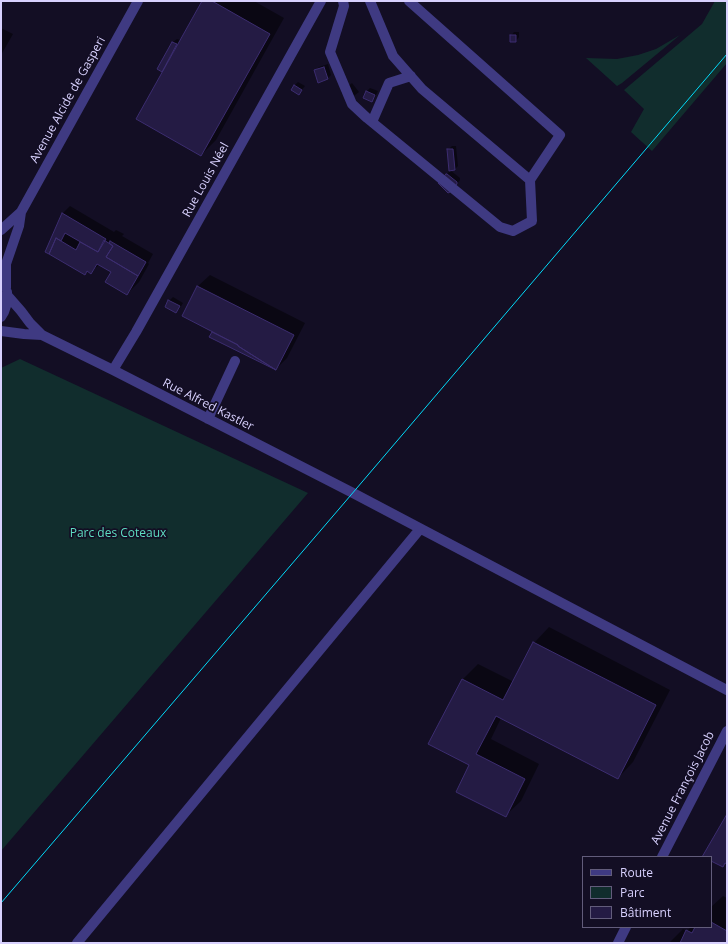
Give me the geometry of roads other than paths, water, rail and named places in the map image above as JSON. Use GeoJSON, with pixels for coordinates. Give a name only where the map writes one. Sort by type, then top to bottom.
{"type":"FeatureCollection","features":[{"type":"Feature","properties":{"kind":"street","name":"Avenue Alcide de Gasperi"},"geometry":{"type":"LineString","coordinates":[[1,230],[21,212],[138,1]]}},
{"type":"Feature","properties":{"kind":"street","name":"Rue Louis Néel"},"geometry":{"type":"LineString","coordinates":[[113,370],[136,332],[321,1]]}},
{"type":"Feature","properties":{"kind":"street"},"geometry":{"type":"LineString","coordinates":[[343,1],[344,6],[330,52],[352,104],[500,227],[513,231],[532,221],[530,180],[560,135],[409,1]]}},
{"type":"Feature","properties":{"kind":"street"},"geometry":{"type":"LineString","coordinates":[[370,1],[393,56],[422,89],[530,180]]}},
{"type":"Feature","properties":{"kind":"street"},"geometry":{"type":"LineString","coordinates":[[372,122],[389,83],[411,76]]}},
{"type":"Feature","properties":{"kind":"street","name":"Avenue Alcide de Gasperi"},"geometry":{"type":"LineString","coordinates":[[1,317],[7,303],[6,264],[19,226],[21,212]]}},
{"type":"Feature","properties":{"kind":"street","name":"Rue Alfred Kastler"},"geometry":{"type":"LineString","coordinates":[[1,278],[7,291],[21,311],[42,335],[361,498],[727,690]]}},
{"type":"Feature","properties":{"kind":"street","name":"Rue Alfred Kastler"},"geometry":{"type":"LineString","coordinates":[[1,331],[42,335]]}},
{"type":"Feature","properties":{"kind":"street"},"geometry":{"type":"LineString","coordinates":[[208,419],[235,361]]}},
{"type":"Feature","properties":{"kind":"street"},"geometry":{"type":"LineString","coordinates":[[77,943],[420,529]]}},
{"type":"Feature","properties":{"kind":"street","name":"Avenue François Jacob"},"geometry":{"type":"LineString","coordinates":[[663,856],[727,731]]}},
{"type":"Feature","properties":{"kind":"street"},"geometry":{"type":"LineString","coordinates":[[618,943],[626,928]]}},
{"type":"Feature","properties":{"kind":"tram line"},"geometry":{"type":"LineString","coordinates":[[1,903],[727,54]]}},
{"type":"Feature","properties":{"kind":"park label","name":"Parc des Coteaux"},"geometry":{"type":"Point","coordinates":[118,534]}}]}
